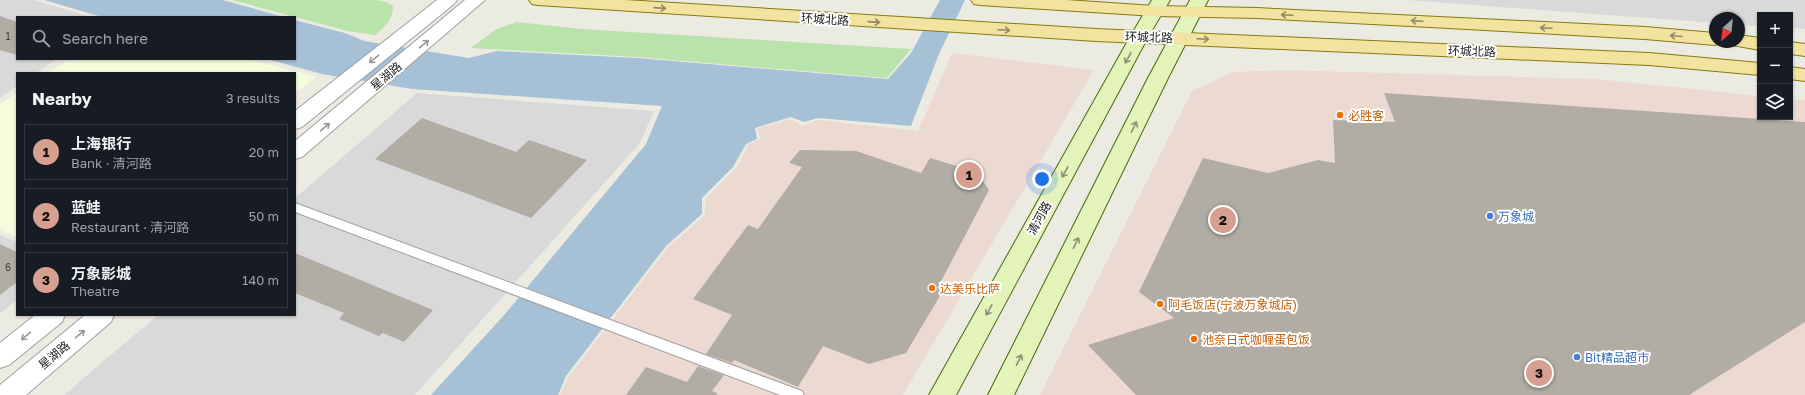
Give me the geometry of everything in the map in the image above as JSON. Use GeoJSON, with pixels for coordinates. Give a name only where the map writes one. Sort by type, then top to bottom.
{"type":"FeatureCollection","features":[{"type":"Feature","properties":{"kind":"main road","name":"环城北路"},"geometry":{"type":"LineString","coordinates":[[538,0],[1139,38],[1178,38],[1649,59],[1757,69]]}},
{"type":"Feature","properties":{"kind":"main road"},"geometry":{"type":"LineString","coordinates":[[980,0],[1195,6],[1257,13],[1430,21],[1709,39]]}},
{"type":"Feature","properties":{"kind":"main road","name":"清河路"},"geometry":{"type":"LineString","coordinates":[[942,395],[1158,5]]}},
{"type":"Feature","properties":{"kind":"main road"},"geometry":{"type":"LineString","coordinates":[[1001,395],[1195,6]]}},
{"type":"Feature","properties":{"kind":"main road"},"geometry":{"type":"LineString","coordinates":[[1745,42],[1757,44]]}},
{"type":"Feature","properties":{"kind":"main road"},"geometry":{"type":"LineString","coordinates":[[1793,48],[1805,50]]}},
{"type":"Feature","properties":{"kind":"main road"},"geometry":{"type":"LineString","coordinates":[[1793,73],[1805,75]]}},
{"type":"Feature","properties":{"kind":"street","name":"星湖路"},"geometry":{"type":"LineString","coordinates":[[296,121],[448,0]]}},
{"type":"Feature","properties":{"kind":"street","name":"星湖路"},"geometry":{"type":"LineString","coordinates":[[296,151],[476,0]]}},
{"type":"Feature","properties":{"kind":"street"},"geometry":{"type":"LineString","coordinates":[[0,357],[52,316]]}},
{"type":"Feature","properties":{"kind":"street","name":"星湖路"},"geometry":{"type":"LineString","coordinates":[[7,395],[101,316]]}},
{"type":"Feature","properties":{"kind":"lane"},"geometry":{"type":"LineString","coordinates":[[296,207],[797,395]]}},
{"type":"Feature","properties":{"kind":"shaded area"},"geometry":{"type":"Polygon","coordinates":[[[0,0],[33,0],[89,16],[16,16],[16,60],[55,60],[37,72],[16,72],[16,87],[0,98],[0,0]]]}},
{"type":"Feature","properties":{"kind":"shaded area"},"geometry":{"type":"Polygon","coordinates":[[[1407,0],[1805,0],[1805,29],[1793,28],[1793,12],[1757,12],[1757,26],[1745,25],[1745,12],[1709,12],[1709,23],[1407,0]]]}},
{"type":"Feature","properties":{"kind":"shaded area"},"geometry":{"type":"Polygon","coordinates":[[[952,53],[1094,70],[903,395],[560,395],[569,376],[668,247],[705,215],[706,198],[736,168],[749,144],[761,139],[757,129],[791,119],[803,126],[818,120],[918,131],[952,53]]]}},
{"type":"Feature","properties":{"kind":"shaded area"},"geometry":{"type":"Polygon","coordinates":[[[67,60],[253,60],[316,77],[296,92],[296,72],[49,72],[67,60]]]}},
{"type":"Feature","properties":{"kind":"shaded area","name":"万象城"},"geometry":{"type":"Polygon","coordinates":[[[1282,70],[1597,79],[1757,96],[1757,120],[1793,120],[1793,99],[1805,100],[1805,395],[1040,395],[1192,91],[1233,72],[1282,70]]]}},
{"type":"Feature","properties":{"kind":"shaded area"},"geometry":{"type":"Polygon","coordinates":[[[417,93],[654,111],[640,143],[415,395],[64,395],[157,316],[296,316],[296,197],[417,93]]]}},
{"type":"Feature","properties":{"kind":"shaded area"},"geometry":{"type":"Polygon","coordinates":[[[16,94],[16,237],[0,230],[0,104],[16,94]]]}},
{"type":"Feature","properties":{"kind":"shaded area"},"geometry":{"type":"Polygon","coordinates":[[[0,235],[16,242],[16,301],[0,313],[0,235]]]}},
{"type":"Feature","properties":{"kind":"green space"},"geometry":{"type":"Polygon","coordinates":[[[232,0],[376,0],[386,2],[393,6],[390,19],[376,35],[347,31],[296,17],[296,16],[232,0]]]}},
{"type":"Feature","properties":{"kind":"green space"},"geometry":{"type":"Polygon","coordinates":[[[516,22],[581,29],[911,49],[887,78],[637,57],[471,48],[495,30],[516,22]]]}},
{"type":"Feature","properties":{"kind":"water"},"geometry":{"type":"Polygon","coordinates":[[[44,0],[223,0],[280,16],[99,16],[44,0]]]}},
{"type":"Feature","properties":{"kind":"water"},"geometry":{"type":"Polygon","coordinates":[[[940,0],[965,0],[939,54],[911,126],[818,118],[804,122],[791,117],[755,128],[757,139],[746,144],[733,167],[702,198],[702,214],[666,246],[566,376],[558,395],[431,395],[505,314],[646,144],[662,106],[412,89],[322,74],[271,60],[296,60],[296,20],[345,33],[364,41],[469,58],[497,51],[637,58],[888,79],[911,53],[940,0]]]}},
{"type":"Feature","properties":{"kind":"building"},"geometry":{"type":"Polygon","coordinates":[[[0,16],[16,22],[16,55],[0,50],[0,16]]]}},
{"type":"Feature","properties":{"kind":"building","name":"万象城"},"geometry":{"type":"Polygon","coordinates":[[[1384,93],[1757,119],[1757,120],[1805,122],[1805,322],[1689,395],[1136,395],[1088,345],[1174,318],[1139,292],[1203,158],[1268,173],[1318,160],[1335,163],[1333,120],[1395,122],[1384,93]]]}},
{"type":"Feature","properties":{"kind":"building"},"geometry":{"type":"Polygon","coordinates":[[[422,118],[516,152],[529,140],[587,160],[531,218],[375,159],[422,118]]]}},
{"type":"Feature","properties":{"kind":"building"},"geometry":{"type":"Polygon","coordinates":[[[800,150],[856,151],[921,173],[930,158],[977,172],[989,190],[938,287],[944,289],[906,353],[869,364],[823,346],[798,387],[734,360],[732,363],[706,354],[732,315],[693,299],[748,225],[758,229],[802,167],[789,163],[800,150]]]}},
{"type":"Feature","properties":{"kind":"building"},"geometry":{"type":"Polygon","coordinates":[[[0,244],[16,252],[16,283],[0,295],[0,244]]]}},
{"type":"Feature","properties":{"kind":"building"},"geometry":{"type":"Polygon","coordinates":[[[296,253],[433,310],[404,342],[383,333],[379,336],[339,319],[344,313],[296,293],[296,253]]]}},
{"type":"Feature","properties":{"kind":"building"},"geometry":{"type":"Polygon","coordinates":[[[698,366],[724,375],[712,391],[717,393],[717,395],[626,395],[646,367],[687,382],[698,366]]]}},
{"type":"Feature","properties":{"kind":"place","name":"必胜客"},"geometry":{"type":"Point","coordinates":[1340,115]}},
{"type":"Feature","properties":{"kind":"place","name":"上海银行"},"geometry":{"type":"Point","coordinates":[969,175]}},
{"type":"Feature","properties":{"kind":"place","name":"万象城"},"geometry":{"type":"Point","coordinates":[1490,216]}},
{"type":"Feature","properties":{"kind":"place","name":"蓝蛙"},"geometry":{"type":"Point","coordinates":[1223,220]}},
{"type":"Feature","properties":{"kind":"place","name":"达美乐比萨"},"geometry":{"type":"Point","coordinates":[932,288]}},
{"type":"Feature","properties":{"kind":"place","name":"阿毛饭店(宁波万象城店)"},"geometry":{"type":"Point","coordinates":[1160,304]}},
{"type":"Feature","properties":{"kind":"place","name":"池奈日式咖喱蛋包饭"},"geometry":{"type":"Point","coordinates":[1194,339]}},
{"type":"Feature","properties":{"kind":"place","name":"Bit精品超市"},"geometry":{"type":"Point","coordinates":[1577,357]}},
{"type":"Feature","properties":{"kind":"place","name":"万象影城"},"geometry":{"type":"Point","coordinates":[1539,373]}}]}
